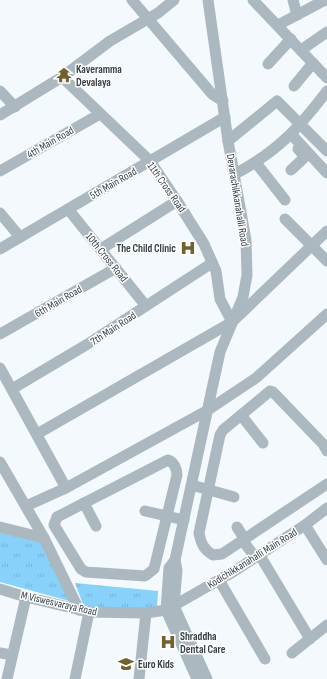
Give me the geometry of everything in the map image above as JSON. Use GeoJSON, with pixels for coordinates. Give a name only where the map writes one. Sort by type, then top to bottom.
{"type":"FeatureCollection","features":[{"type":"Feature","properties":{"kind":"street"},"geometry":{"type":"LineString","coordinates":[[132,0],[212,94],[223,101]]}},
{"type":"Feature","properties":{"kind":"street"},"geometry":{"type":"LineString","coordinates":[[0,115],[62,77],[110,41],[158,13],[174,0]]}},
{"type":"Feature","properties":{"kind":"street","name":"Devarachikkanahalli Road"},"geometry":{"type":"LineString","coordinates":[[207,679],[170,608],[177,570],[175,560],[220,352],[243,297],[247,275],[246,240],[228,141],[208,0]]}},
{"type":"Feature","properties":{"kind":"street"},"geometry":{"type":"LineString","coordinates":[[253,0],[327,78]]}},
{"type":"Feature","properties":{"kind":"street"},"geometry":{"type":"LineString","coordinates":[[293,0],[297,15]]}},
{"type":"Feature","properties":{"kind":"street"},"geometry":{"type":"LineString","coordinates":[[278,25],[325,0]]}},
{"type":"Feature","properties":{"kind":"street"},"geometry":{"type":"LineString","coordinates":[[301,50],[327,32]]}},
{"type":"Feature","properties":{"kind":"street"},"geometry":{"type":"LineString","coordinates":[[268,64],[291,39]]}},
{"type":"Feature","properties":{"kind":"street"},"geometry":{"type":"LineString","coordinates":[[294,86],[313,63]]}},
{"type":"Feature","properties":{"kind":"street","name":"11th Cross Road"},"geometry":{"type":"LineString","coordinates":[[62,77],[150,161],[194,226],[216,271],[220,299],[232,322]]}},
{"type":"Feature","properties":{"kind":"street"},"geometry":{"type":"LineString","coordinates":[[0,91],[14,107]]}},
{"type":"Feature","properties":{"kind":"street"},"geometry":{"type":"LineString","coordinates":[[235,174],[256,163],[290,136],[327,91]]}},
{"type":"Feature","properties":{"kind":"street"},"geometry":{"type":"LineString","coordinates":[[228,141],[277,101],[327,151]]}},
{"type":"Feature","properties":{"kind":"street","name":"4th Main Road"},"geometry":{"type":"LineString","coordinates":[[0,171],[100,114]]}},
{"type":"Feature","properties":{"kind":"street","name":"5th Main Road"},"geometry":{"type":"LineString","coordinates":[[0,249],[225,117]]}},
{"type":"Feature","properties":{"kind":"street"},"geometry":{"type":"LineString","coordinates":[[290,136],[305,157],[291,170]]}},
{"type":"Feature","properties":{"kind":"street"},"geometry":{"type":"LineString","coordinates":[[290,136],[327,173]]}},
{"type":"Feature","properties":{"kind":"street"},"geometry":{"type":"LineString","coordinates":[[256,163],[285,200]]}},
{"type":"Feature","properties":{"kind":"street"},"geometry":{"type":"LineString","coordinates":[[101,249],[177,201]]}},
{"type":"Feature","properties":{"kind":"street","name":"10th Cross Road"},"geometry":{"type":"LineString","coordinates":[[68,209],[146,306]]}},
{"type":"Feature","properties":{"kind":"street"},"geometry":{"type":"LineString","coordinates":[[0,214],[20,237]]}},
{"type":"Feature","properties":{"kind":"street"},"geometry":{"type":"LineString","coordinates":[[285,219],[327,261]]}},
{"type":"Feature","properties":{"kind":"street"},"geometry":{"type":"LineString","coordinates":[[37,434],[232,322],[327,231]]}},
{"type":"Feature","properties":{"kind":"street","name":"7th Main Road"},"geometry":{"type":"LineString","coordinates":[[12,390],[86,345],[212,263]]}},
{"type":"Feature","properties":{"kind":"street","name":"6th Main Road"},"geometry":{"type":"LineString","coordinates":[[0,334],[116,268]]}},
{"type":"Feature","properties":{"kind":"street"},"geometry":{"type":"LineString","coordinates":[[26,506],[66,488],[208,410],[256,378],[327,314]]}},
{"type":"Feature","properties":{"kind":"street"},"geometry":{"type":"LineString","coordinates":[[0,368],[66,488]]}},
{"type":"Feature","properties":{"kind":"street"},"geometry":{"type":"LineString","coordinates":[[327,451],[323,444],[272,391],[223,430],[220,435],[199,533],[201,542],[205,550],[213,555],[222,554],[327,484]]}},
{"type":"Feature","properties":{"kind":"street"},"geometry":{"type":"LineString","coordinates":[[242,415],[262,443]]}},
{"type":"Feature","properties":{"kind":"street"},"geometry":{"type":"LineString","coordinates":[[168,460],[171,461],[177,470],[177,474],[166,516],[154,569],[145,576],[86,572],[81,569],[54,525],[57,517],[168,460]]}},
{"type":"Feature","properties":{"kind":"street"},"geometry":{"type":"LineString","coordinates":[[0,462],[84,611],[75,679]]}},
{"type":"Feature","properties":{"kind":"street"},"geometry":{"type":"LineString","coordinates":[[192,485],[234,497]]}},
{"type":"Feature","properties":{"kind":"street"},"geometry":{"type":"LineString","coordinates":[[84,503],[96,526]]}},
{"type":"Feature","properties":{"kind":"street","name":"Kodichikkanahalli Main Road"},"geometry":{"type":"LineString","coordinates":[[170,608],[257,556],[327,508]]}},
{"type":"Feature","properties":{"kind":"street"},"geometry":{"type":"LineString","coordinates":[[145,511],[184,520]]}},
{"type":"Feature","properties":{"kind":"street"},"geometry":{"type":"LineString","coordinates":[[305,524],[327,560]]}},
{"type":"Feature","properties":{"kind":"street"},"geometry":{"type":"LineString","coordinates":[[0,527],[44,538]]}},
{"type":"Feature","properties":{"kind":"street"},"geometry":{"type":"LineString","coordinates":[[237,527],[244,540],[257,556],[310,639]]}},
{"type":"Feature","properties":{"kind":"street"},"geometry":{"type":"LineString","coordinates":[[64,577],[81,569]]}},
{"type":"Feature","properties":{"kind":"street"},"geometry":{"type":"LineString","coordinates":[[219,580],[265,659]]}},
{"type":"Feature","properties":{"kind":"street","name":"M Viswesvaraya Road"},"geometry":{"type":"LineString","coordinates":[[0,588],[26,597],[84,611],[146,613],[170,608]]}},
{"type":"Feature","properties":{"kind":"street"},"geometry":{"type":"LineString","coordinates":[[7,679],[26,597]]}},
{"type":"Feature","properties":{"kind":"street"},"geometry":{"type":"LineString","coordinates":[[170,608],[197,679]]}},
{"type":"Feature","properties":{"kind":"street"},"geometry":{"type":"LineString","coordinates":[[138,679],[146,613]]}},
{"type":"Feature","properties":{"kind":"street"},"geometry":{"type":"LineString","coordinates":[[292,653],[327,625]]}},
{"type":"Feature","properties":{"kind":"street"},"geometry":{"type":"LineString","coordinates":[[0,653],[12,655]]}},
{"type":"Feature","properties":{"kind":"green space"},"geometry":{"type":"Polygon","coordinates":[[[0,532],[41,542],[69,601],[0,582],[0,532]]]}},
{"type":"Feature","properties":{"kind":"green space"},"geometry":{"type":"Polygon","coordinates":[[[75,583],[158,591],[157,607],[137,610],[84,607],[75,583]]]}},
{"type":"Feature","properties":{"kind":"place","name":"Kaveramma Devalaya"},"geometry":{"type":"Point","coordinates":[64,75]}},
{"type":"Feature","properties":{"kind":"place","name":"The Child Clinic"},"geometry":{"type":"Point","coordinates":[188,248]}},
{"type":"Feature","properties":{"kind":"place","name":"Shraddha Dental Care"},"geometry":{"type":"Point","coordinates":[168,642]}},
{"type":"Feature","properties":{"kind":"place","name":"Euro Kids"},"geometry":{"type":"Point","coordinates":[126,664]}}]}
